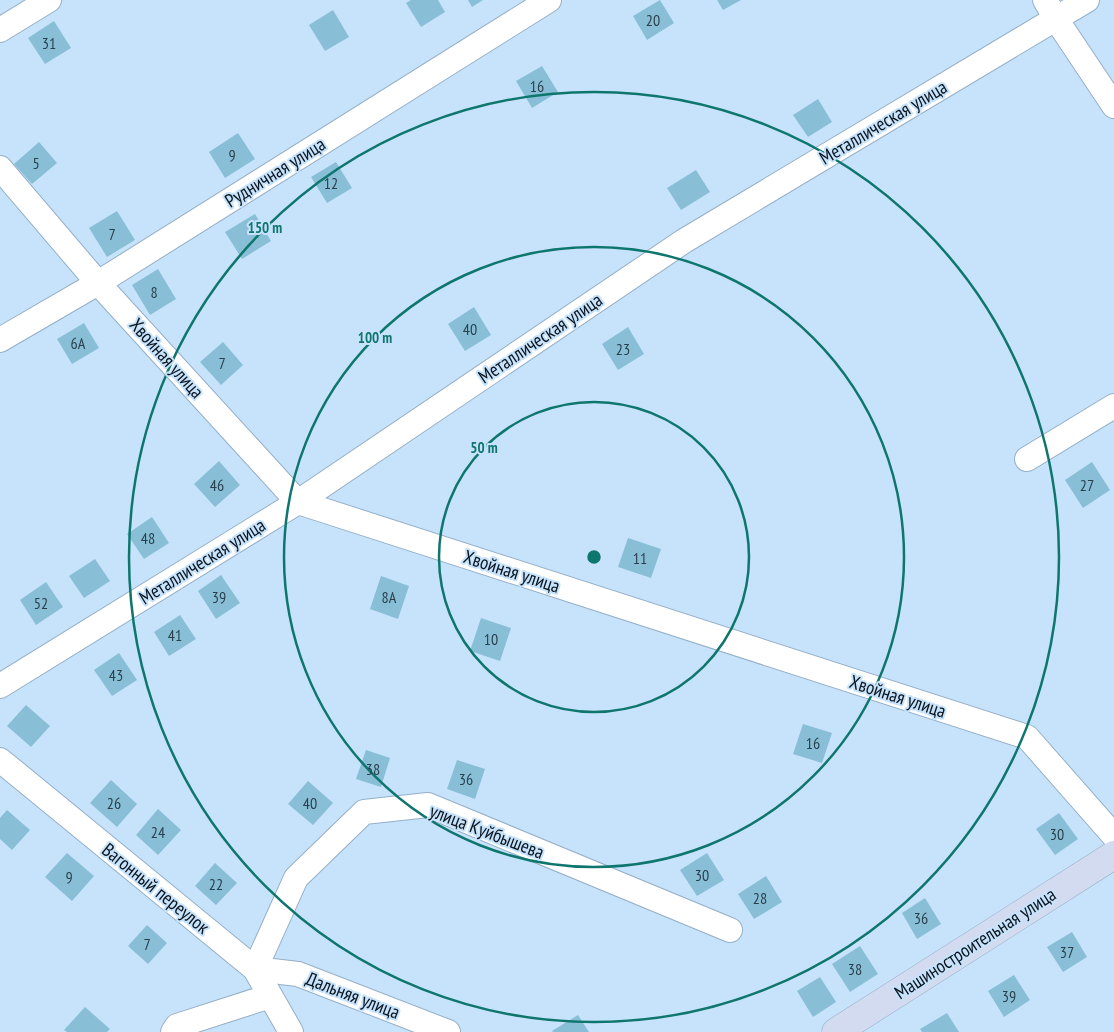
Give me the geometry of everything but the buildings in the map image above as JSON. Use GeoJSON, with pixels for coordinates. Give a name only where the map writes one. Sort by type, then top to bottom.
{"type":"FeatureCollection","features":[{"type":"Feature","properties":{"kind":"street"},"geometry":{"type":"LineString","coordinates":[[0,30],[49,0]]}},
{"type":"Feature","properties":{"kind":"street","name":"Рудничная улица"},"geometry":{"type":"LineString","coordinates":[[0,340],[98,282],[549,0]]}},
{"type":"Feature","properties":{"kind":"street","name":"Металлическая улица"},"geometry":{"type":"LineString","coordinates":[[0,686],[298,502],[684,241],[1051,9],[1087,0]]}},
{"type":"Feature","properties":{"kind":"street"},"geometry":{"type":"LineString","coordinates":[[1051,9],[1114,106]]}},
{"type":"Feature","properties":{"kind":"street","name":"Хвойная улица"},"geometry":{"type":"LineString","coordinates":[[0,168],[98,282],[298,502],[1027,737],[1114,836]]}},
{"type":"Feature","properties":{"kind":"street"},"geometry":{"type":"LineString","coordinates":[[1027,459],[1114,406]]}},
{"type":"Feature","properties":{"kind":"street","name":"Вагонный переулок"},"geometry":{"type":"LineString","coordinates":[[0,760],[255,969],[291,1032]]}},
{"type":"Feature","properties":{"kind":"street","name":"улица Куйбышева"},"geometry":{"type":"LineString","coordinates":[[255,969],[296,878],[364,812],[428,805],[730,930]]}},
{"type":"Feature","properties":{"kind":"street","name":"Машиностроительная улица"},"geometry":{"type":"LineString","coordinates":[[836,1032],[1114,855]]}},
{"type":"Feature","properties":{"kind":"street","name":"Дальняя улица"},"geometry":{"type":"LineString","coordinates":[[255,969],[298,974],[448,1032]]}},
{"type":"Feature","properties":{"kind":"street"},"geometry":{"type":"LineString","coordinates":[[173,1032],[177,1026],[270,996]]}}]}
